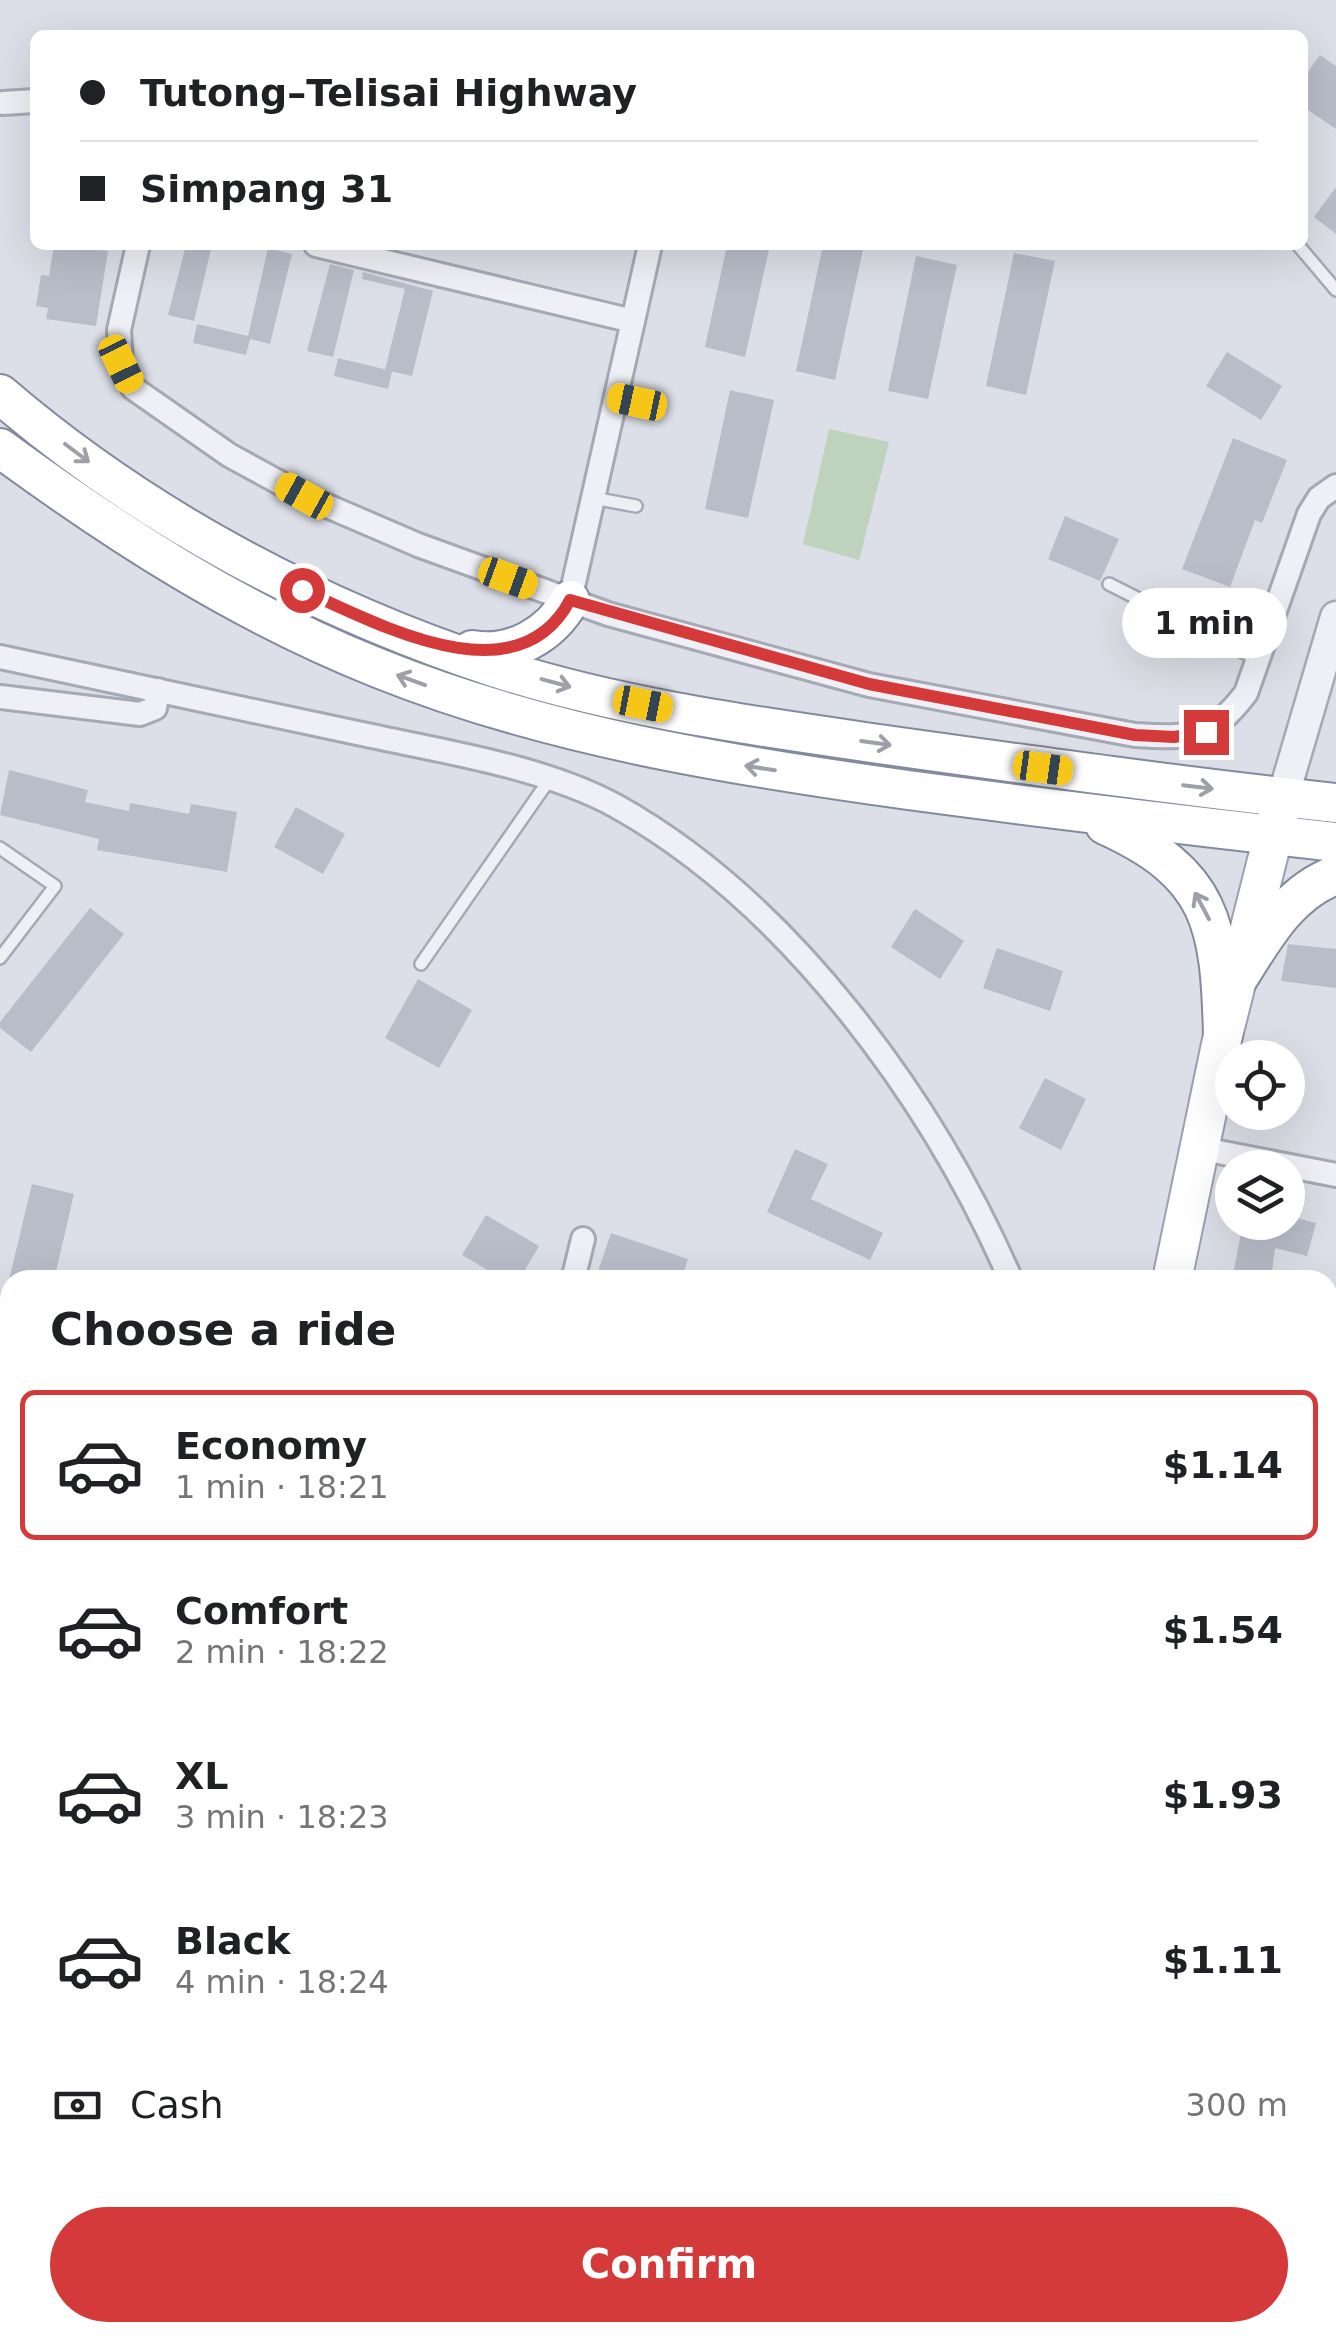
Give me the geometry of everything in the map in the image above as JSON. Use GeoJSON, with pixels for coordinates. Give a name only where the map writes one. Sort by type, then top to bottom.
{"type":"FeatureCollection","features":[{"type":"Feature","properties":{"kind":"main road"},"geometry":{"type":"LineString","coordinates":[[0,394],[116,482],[208,540],[302,590],[392,630],[495,668],[612,698],[733,721],[1082,773],[1336,803]]}},
{"type":"Feature","properties":{"kind":"main road"},"geometry":{"type":"LineString","coordinates":[[0,448],[189,578],[286,628],[485,707],[726,763],[1077,812],[1336,842]]}},
{"type":"Feature","properties":{"kind":"main road"},"geometry":{"type":"LineString","coordinates":[[392,630],[466,649],[499,652],[537,636],[562,615],[570,600]]}},
{"type":"Feature","properties":{"kind":"main road"},"geometry":{"type":"LineString","coordinates":[[1174,1270],[1223,1035],[1283,797]]}},
{"type":"Feature","properties":{"kind":"main road"},"geometry":{"type":"LineString","coordinates":[[1077,812],[1152,848],[1173,863],[1204,905],[1216,936],[1223,1035]]}},
{"type":"Feature","properties":{"kind":"main road"},"geometry":{"type":"LineString","coordinates":[[1237,980],[1276,919],[1300,894],[1336,875]]}},
{"type":"Feature","properties":{"kind":"street"},"geometry":{"type":"LineString","coordinates":[[3,103],[30,101]]}},
{"type":"Feature","properties":{"kind":"street"},"geometry":{"type":"LineString","coordinates":[[137,250],[119,330],[121,364],[133,388],[229,454],[304,496],[418,545],[570,600],[869,684],[1135,735],[1174,737],[1206,732],[1246,692],[1308,514],[1319,498],[1336,486]]}},
{"type":"Feature","properties":{"kind":"street"},"geometry":{"type":"LineString","coordinates":[[337,250],[633,322]]}},
{"type":"Feature","properties":{"kind":"street"},"geometry":{"type":"LineString","coordinates":[[570,600],[649,250]]}},
{"type":"Feature","properties":{"kind":"street"},"geometry":{"type":"LineString","coordinates":[[1283,797],[1336,617]]}},
{"type":"Feature","properties":{"kind":"street"},"geometry":{"type":"LineString","coordinates":[[0,657],[420,747],[549,780],[615,806],[693,860],[764,920],[847,1007],[934,1130],[1006,1270]]}},
{"type":"Feature","properties":{"kind":"street"},"geometry":{"type":"LineString","coordinates":[[0,698],[140,714],[155,708],[158,690]]}},
{"type":"Feature","properties":{"kind":"street"},"geometry":{"type":"LineString","coordinates":[[1198,1148],[1336,1175]]}},
{"type":"Feature","properties":{"kind":"street"},"geometry":{"type":"LineString","coordinates":[[576,1270],[583,1238]]}},
{"type":"Feature","properties":{"kind":"lane"},"geometry":{"type":"LineString","coordinates":[[1302,250],[1336,290]]}},
{"type":"Feature","properties":{"kind":"lane"},"geometry":{"type":"LineString","coordinates":[[616,398],[658,406]]}},
{"type":"Feature","properties":{"kind":"lane"},"geometry":{"type":"LineString","coordinates":[[593,498],[636,506]]}},
{"type":"Feature","properties":{"kind":"lane"},"geometry":{"type":"LineString","coordinates":[[1109,584],[1258,660]]}},
{"type":"Feature","properties":{"kind":"lane"},"geometry":{"type":"LineString","coordinates":[[421,964],[549,780]]}},
{"type":"Feature","properties":{"kind":"lane"},"geometry":{"type":"LineString","coordinates":[[0,848],[56,886],[0,958]]}},
{"type":"Feature","properties":{"kind":"green space"},"geometry":{"type":"Polygon","coordinates":[[[829,429],[889,442],[859,560],[803,544],[829,429]]]}},
{"type":"Feature","properties":{"kind":"building"},"geometry":{"type":"Polygon","coordinates":[[[1320,55],[1336,66],[1336,129],[1308,110],[1308,72],[1320,55]]]}},
{"type":"Feature","properties":{"kind":"building"},"geometry":{"type":"Polygon","coordinates":[[[1336,187],[1336,234],[1314,217],[1336,187]]]}},
{"type":"Feature","properties":{"kind":"building"},"geometry":{"type":"Polygon","coordinates":[[[53,250],[108,251],[96,326],[46,319],[48,308],[36,306],[41,275],[49,276],[53,250]]]}},
{"type":"Feature","properties":{"kind":"building"},"geometry":{"type":"Polygon","coordinates":[[[185,250],[211,250],[194,321],[168,315],[185,250]]]}},
{"type":"Feature","properties":{"kind":"building"},"geometry":{"type":"Polygon","coordinates":[[[268,250],[292,254],[270,344],[250,339],[246,355],[193,343],[197,324],[248,336],[268,250]]]}},
{"type":"Feature","properties":{"kind":"building"},"geometry":{"type":"Polygon","coordinates":[[[726,250],[769,250],[745,357],[705,347],[726,250]]]}},
{"type":"Feature","properties":{"kind":"building"},"geometry":{"type":"Polygon","coordinates":[[[822,250],[863,250],[835,380],[796,371],[822,250]]]}},
{"type":"Feature","properties":{"kind":"building"},"geometry":{"type":"Polygon","coordinates":[[[1014,253],[1055,261],[1026,395],[986,386],[1014,253]]]}},
{"type":"Feature","properties":{"kind":"building"},"geometry":{"type":"Polygon","coordinates":[[[916,256],[957,265],[928,399],[888,391],[916,256]]]}},
{"type":"Feature","properties":{"kind":"building"},"geometry":{"type":"Polygon","coordinates":[[[330,264],[354,270],[333,357],[307,351],[330,264]]]}},
{"type":"Feature","properties":{"kind":"building"},"geometry":{"type":"Polygon","coordinates":[[[363,272],[433,291],[412,376],[385,370],[405,289],[362,279],[363,272]]]}},
{"type":"Feature","properties":{"kind":"building"},"geometry":{"type":"Polygon","coordinates":[[[1227,352],[1282,386],[1261,420],[1206,386],[1227,352]]]}},
{"type":"Feature","properties":{"kind":"building"},"geometry":{"type":"Polygon","coordinates":[[[338,358],[392,371],[388,389],[334,376],[338,358]]]}},
{"type":"Feature","properties":{"kind":"building"},"geometry":{"type":"Polygon","coordinates":[[[730,390],[774,400],[748,518],[705,509],[730,390]]]}},
{"type":"Feature","properties":{"kind":"building"},"geometry":{"type":"Polygon","coordinates":[[[1233,438],[1287,460],[1262,523],[1255,520],[1230,587],[1182,569],[1233,438]]]}},
{"type":"Feature","properties":{"kind":"building"},"geometry":{"type":"Polygon","coordinates":[[[1065,516],[1119,539],[1100,581],[1048,559],[1065,516]]]}},
{"type":"Feature","properties":{"kind":"building"},"geometry":{"type":"Polygon","coordinates":[[[9,770],[88,790],[85,802],[129,811],[130,803],[189,814],[191,804],[237,812],[227,872],[97,850],[99,839],[0,815],[9,770]]]}},
{"type":"Feature","properties":{"kind":"building"},"geometry":{"type":"Polygon","coordinates":[[[296,807],[345,834],[323,874],[274,847],[296,807]]]}},
{"type":"Feature","properties":{"kind":"building"},"geometry":{"type":"Polygon","coordinates":[[[90,908],[124,934],[31,1052],[0,1028],[0,1022],[90,908]]]}},
{"type":"Feature","properties":{"kind":"building"},"geometry":{"type":"Polygon","coordinates":[[[915,909],[964,941],[940,979],[891,947],[915,909]]]}},
{"type":"Feature","properties":{"kind":"building"},"geometry":{"type":"Polygon","coordinates":[[[1288,944],[1336,949],[1336,988],[1281,981],[1288,944]]]}},
{"type":"Feature","properties":{"kind":"building"},"geometry":{"type":"Polygon","coordinates":[[[997,948],[1063,971],[1050,1011],[983,988],[997,948]]]}},
{"type":"Feature","properties":{"kind":"building"},"geometry":{"type":"Polygon","coordinates":[[[418,979],[472,1010],[439,1068],[385,1038],[418,979]]]}},
{"type":"Feature","properties":{"kind":"building"},"geometry":{"type":"Polygon","coordinates":[[[1045,1078],[1086,1099],[1061,1150],[1019,1128],[1045,1078]]]}},
{"type":"Feature","properties":{"kind":"building"},"geometry":{"type":"Polygon","coordinates":[[[795,1149],[828,1164],[811,1199],[883,1233],[870,1260],[767,1212],[795,1149]]]}},
{"type":"Feature","properties":{"kind":"building"},"geometry":{"type":"Polygon","coordinates":[[[32,1184],[74,1194],[56,1270],[11,1270],[32,1184]]]}},
{"type":"Feature","properties":{"kind":"building"},"geometry":{"type":"Polygon","coordinates":[[[486,1215],[539,1246],[525,1270],[488,1270],[462,1255],[486,1215]]]}},
{"type":"Feature","properties":{"kind":"building"},"geometry":{"type":"Polygon","coordinates":[[[1305,1220],[1316,1223],[1307,1256],[1275,1248],[1272,1270],[1234,1270],[1240,1240],[1305,1240],[1305,1220]]]}},
{"type":"Feature","properties":{"kind":"building"},"geometry":{"type":"Polygon","coordinates":[[[611,1233],[688,1259],[684,1270],[598,1270],[611,1233]]]}},
{"type":"Feature","properties":{"kind":"route"},"geometry":{"type":"LineString","coordinates":[[302,590],[392,630],[485,653],[516,648],[537,636],[562,615],[570,600],[608,614],[869,684],[1135,735],[1174,737],[1206,732]]}}]}
